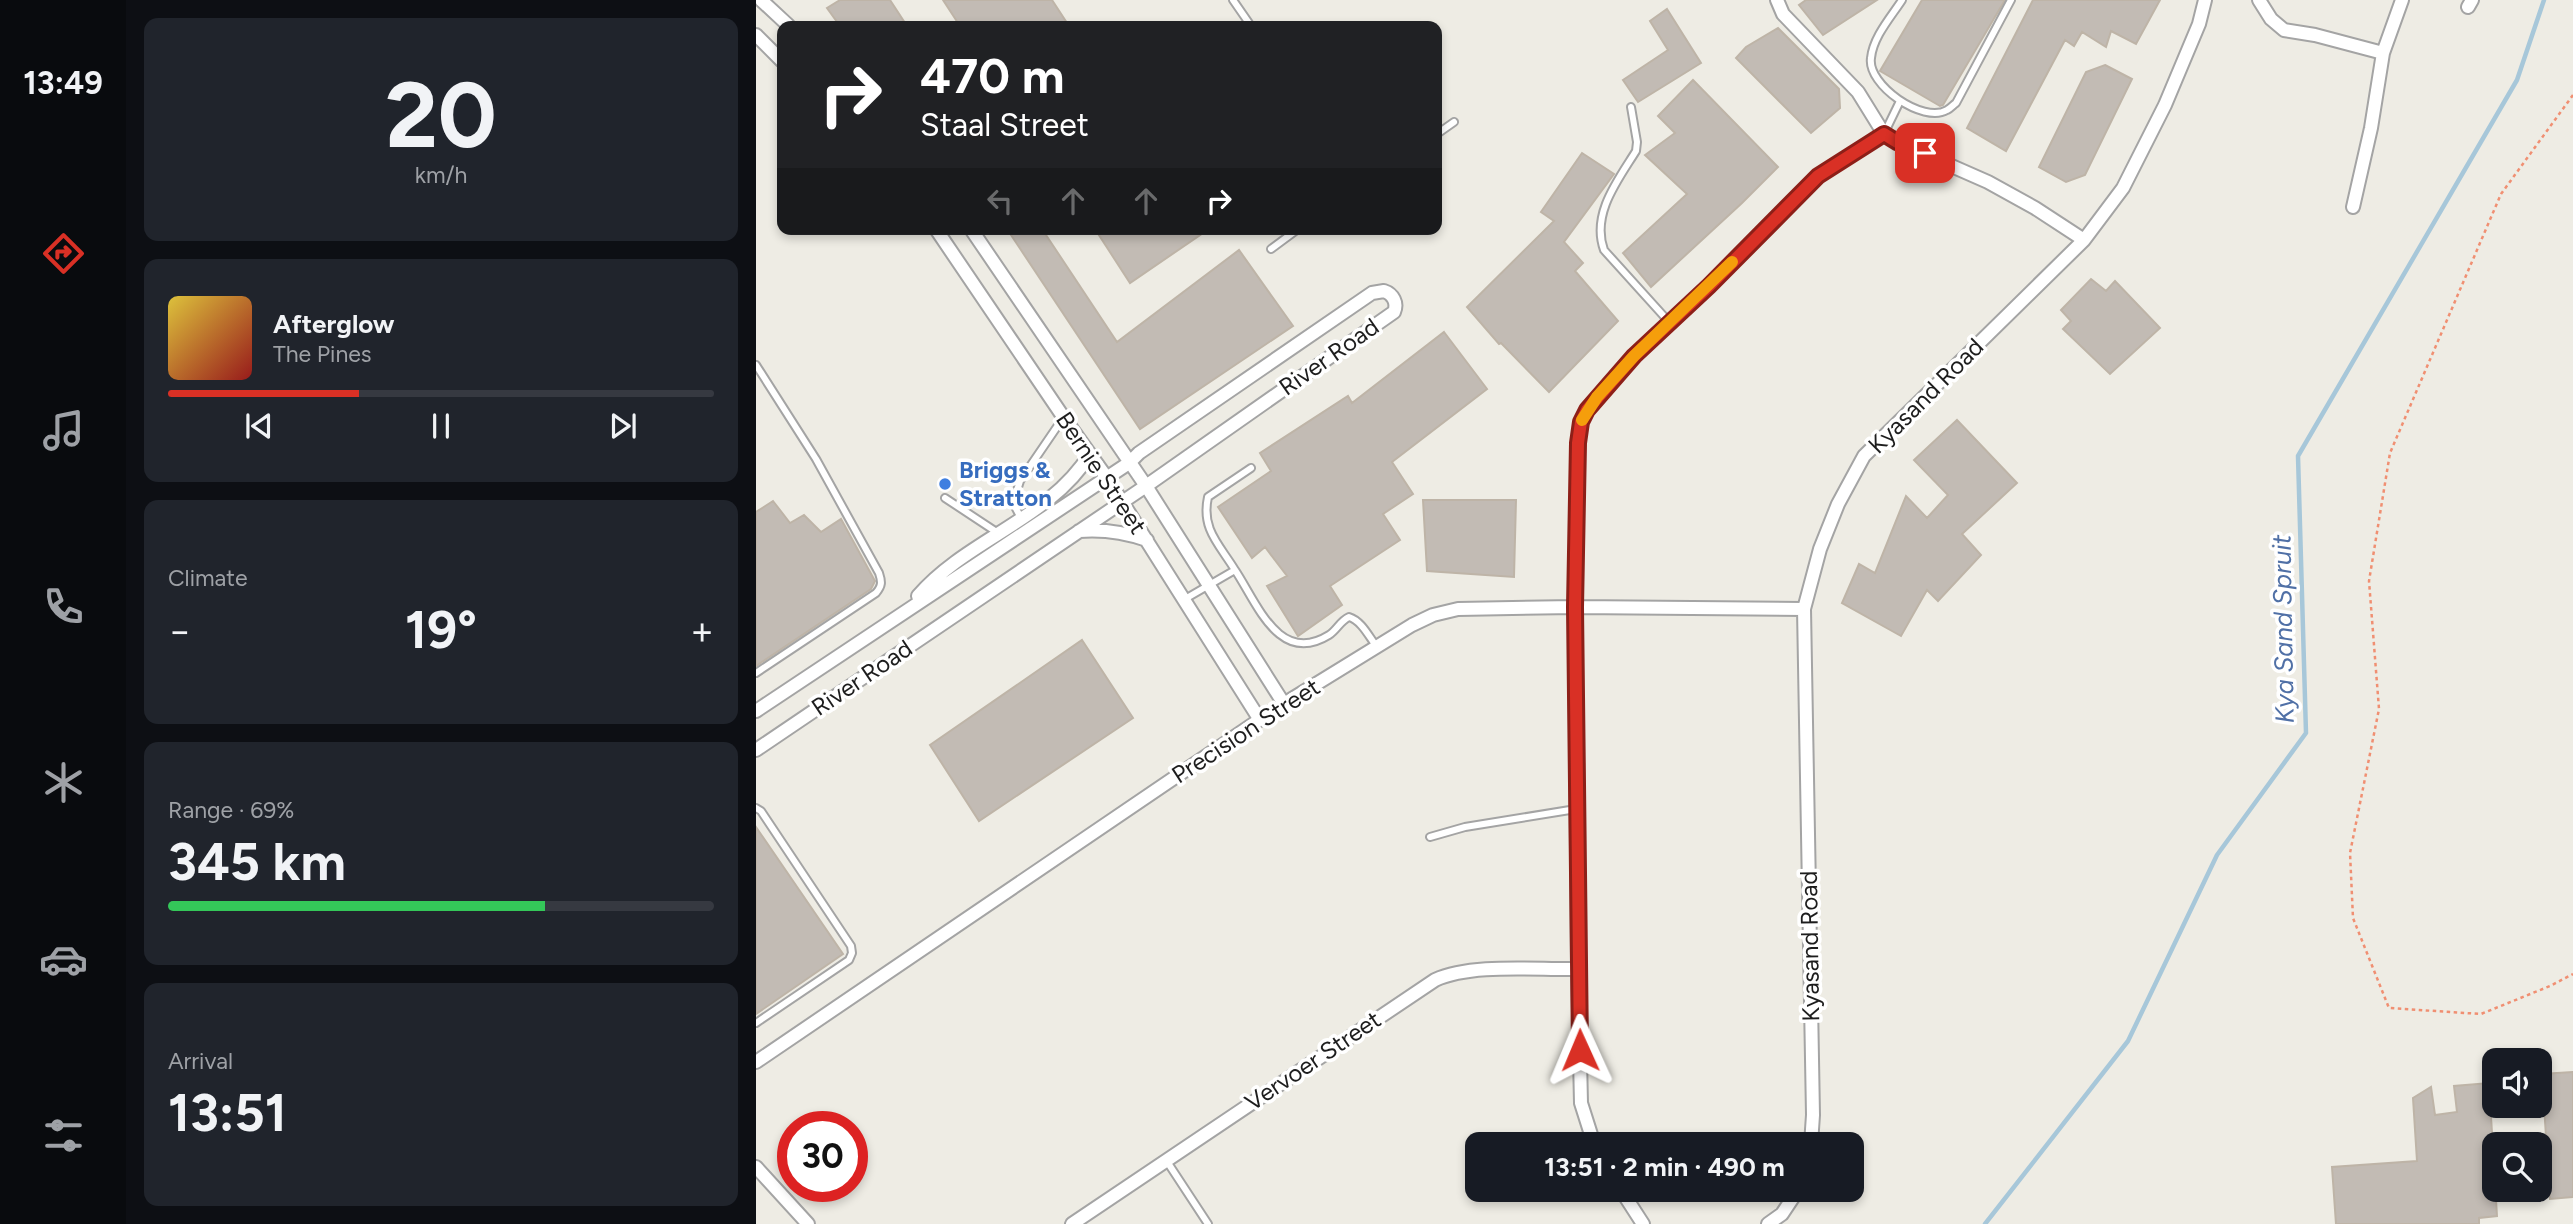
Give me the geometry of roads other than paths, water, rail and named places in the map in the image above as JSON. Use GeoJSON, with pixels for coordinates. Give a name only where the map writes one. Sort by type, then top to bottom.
{"type":"FeatureCollection","features":[{"type":"Feature","properties":{"kind":"street"},"geometry":{"type":"LineString","coordinates":[[761,0],[784,21]]}},
{"type":"Feature","properties":{"kind":"street"},"geometry":{"type":"LineString","coordinates":[[1777,0],[1783,14],[1858,92],[1884,134],[1988,182],[2084,240]]}},
{"type":"Feature","properties":{"kind":"street","name":"Kyasand Road"},"geometry":{"type":"LineString","coordinates":[[1812,1132],[1804,609],[1820,549],[1838,504],[1864,456],[2084,240],[2123,188],[2165,105],[2199,24],[2205,0]]}},
{"type":"Feature","properties":{"kind":"street"},"geometry":{"type":"LineString","coordinates":[[2259,0],[2271,19],[2284,30],[2315,35],[2383,53]]}},
{"type":"Feature","properties":{"kind":"street"},"geometry":{"type":"LineString","coordinates":[[2353,207],[2371,128],[2383,53],[2402,0]]}},
{"type":"Feature","properties":{"kind":"street"},"geometry":{"type":"LineString","coordinates":[[756,35],[777,56]]}},
{"type":"Feature","properties":{"kind":"street"},"geometry":{"type":"LineString","coordinates":[[1590,1132],[1581,1103],[1578,969],[1575,607],[1578,443],[1581,422],[1597,397],[1634,356],[1818,176],[1884,134]]}},
{"type":"Feature","properties":{"kind":"street","name":"Bernie Street"},"geometry":{"type":"LineString","coordinates":[[940,235],[1107,478],[1260,720]]}},
{"type":"Feature","properties":{"kind":"street","name":"Bernie Street"},"geometry":{"type":"LineString","coordinates":[[975,235],[1146,486],[1284,704]]}},
{"type":"Feature","properties":{"kind":"street","name":"River Road"},"geometry":{"type":"LineString","coordinates":[[756,711],[1107,478],[1139,453],[1372,293],[1384,291],[1392,297],[1395,302],[1394,312],[1146,486],[756,750]]}},
{"type":"Feature","properties":{"kind":"street"},"geometry":{"type":"LineString","coordinates":[[906,610],[937,577],[1068,484],[1090,454]]}},
{"type":"Feature","properties":{"kind":"street"},"geometry":{"type":"LineString","coordinates":[[1077,531],[1102,529],[1147,540]]}},
{"type":"Feature","properties":{"kind":"street","name":"Precision Street"},"geometry":{"type":"LineString","coordinates":[[756,1062],[1284,704],[1433,615],[1458,609],[1575,607],[1804,609]]}},
{"type":"Feature","properties":{"kind":"street","name":"Vervoer Street"},"geometry":{"type":"LineString","coordinates":[[1072,1224],[1435,980],[1468,971],[1578,969]]}},
{"type":"Feature","properties":{"kind":"street"},"geometry":{"type":"LineString","coordinates":[[756,1167],[808,1224]]}},
{"type":"Feature","properties":{"kind":"street"},"geometry":{"type":"LineString","coordinates":[[1629,1202],[1643,1224]]}},
{"type":"Feature","properties":{"kind":"street"},"geometry":{"type":"LineString","coordinates":[[1768,1224],[1782,1214],[1790,1202]]}},
{"type":"Feature","properties":{"kind":"lane"},"geometry":{"type":"LineString","coordinates":[[1233,0],[1248,21]]}},
{"type":"Feature","properties":{"kind":"lane"},"geometry":{"type":"LineString","coordinates":[[1902,0],[1875,43],[1871,71],[1876,80],[1900,102],[1926,112],[1939,113],[1955,103],[2011,0]]}},
{"type":"Feature","properties":{"kind":"lane"},"geometry":{"type":"LineString","coordinates":[[1884,134],[1900,102]]}},
{"type":"Feature","properties":{"kind":"lane"},"geometry":{"type":"LineString","coordinates":[[1631,107],[1636,151],[1605,205],[1600,229],[1601,241],[1604,250],[1670,323]]}},
{"type":"Feature","properties":{"kind":"lane"},"geometry":{"type":"LineString","coordinates":[[1442,130],[1454,122]]}},
{"type":"Feature","properties":{"kind":"lane"},"geometry":{"type":"LineString","coordinates":[[1271,248],[1289,235]]}},
{"type":"Feature","properties":{"kind":"lane"},"geometry":{"type":"LineString","coordinates":[[756,366],[816,459],[879,573],[880,587],[756,673]]}},
{"type":"Feature","properties":{"kind":"lane"},"geometry":{"type":"LineString","coordinates":[[1021,518],[1013,503],[1014,494],[1020,481],[1064,418]]}},
{"type":"Feature","properties":{"kind":"lane"},"geometry":{"type":"LineString","coordinates":[[1251,468],[1209,497],[1205,516],[1235,570],[1274,630],[1286,641],[1305,643],[1324,637],[1349,617],[1362,626],[1377,647]]}},
{"type":"Feature","properties":{"kind":"lane"},"geometry":{"type":"LineString","coordinates":[[945,498],[998,533]]}},
{"type":"Feature","properties":{"kind":"lane"},"geometry":{"type":"LineString","coordinates":[[1185,599],[1235,570]]}},
{"type":"Feature","properties":{"kind":"lane"},"geometry":{"type":"LineString","coordinates":[[756,808],[761,811],[851,946],[852,953],[849,960],[756,1023]]}},
{"type":"Feature","properties":{"kind":"lane"},"geometry":{"type":"LineString","coordinates":[[1430,838],[1465,827],[1576,809]]}},
{"type":"Feature","properties":{"kind":"lane"},"geometry":{"type":"LineString","coordinates":[[1166,1160],[1209,1224]]}},
{"type":"Feature","properties":{"kind":"waterway","name":"Kya Sand Spruit"},"geometry":{"type":"LineString","coordinates":[[1985,1224],[2128,1041],[2217,855],[2306,733],[2298,456],[2517,80],[2544,0]]}},
{"type":"Feature","properties":{"kind":"place","name":"Briggs & Stratton"},"geometry":{"type":"Point","coordinates":[945,484]}}]}
